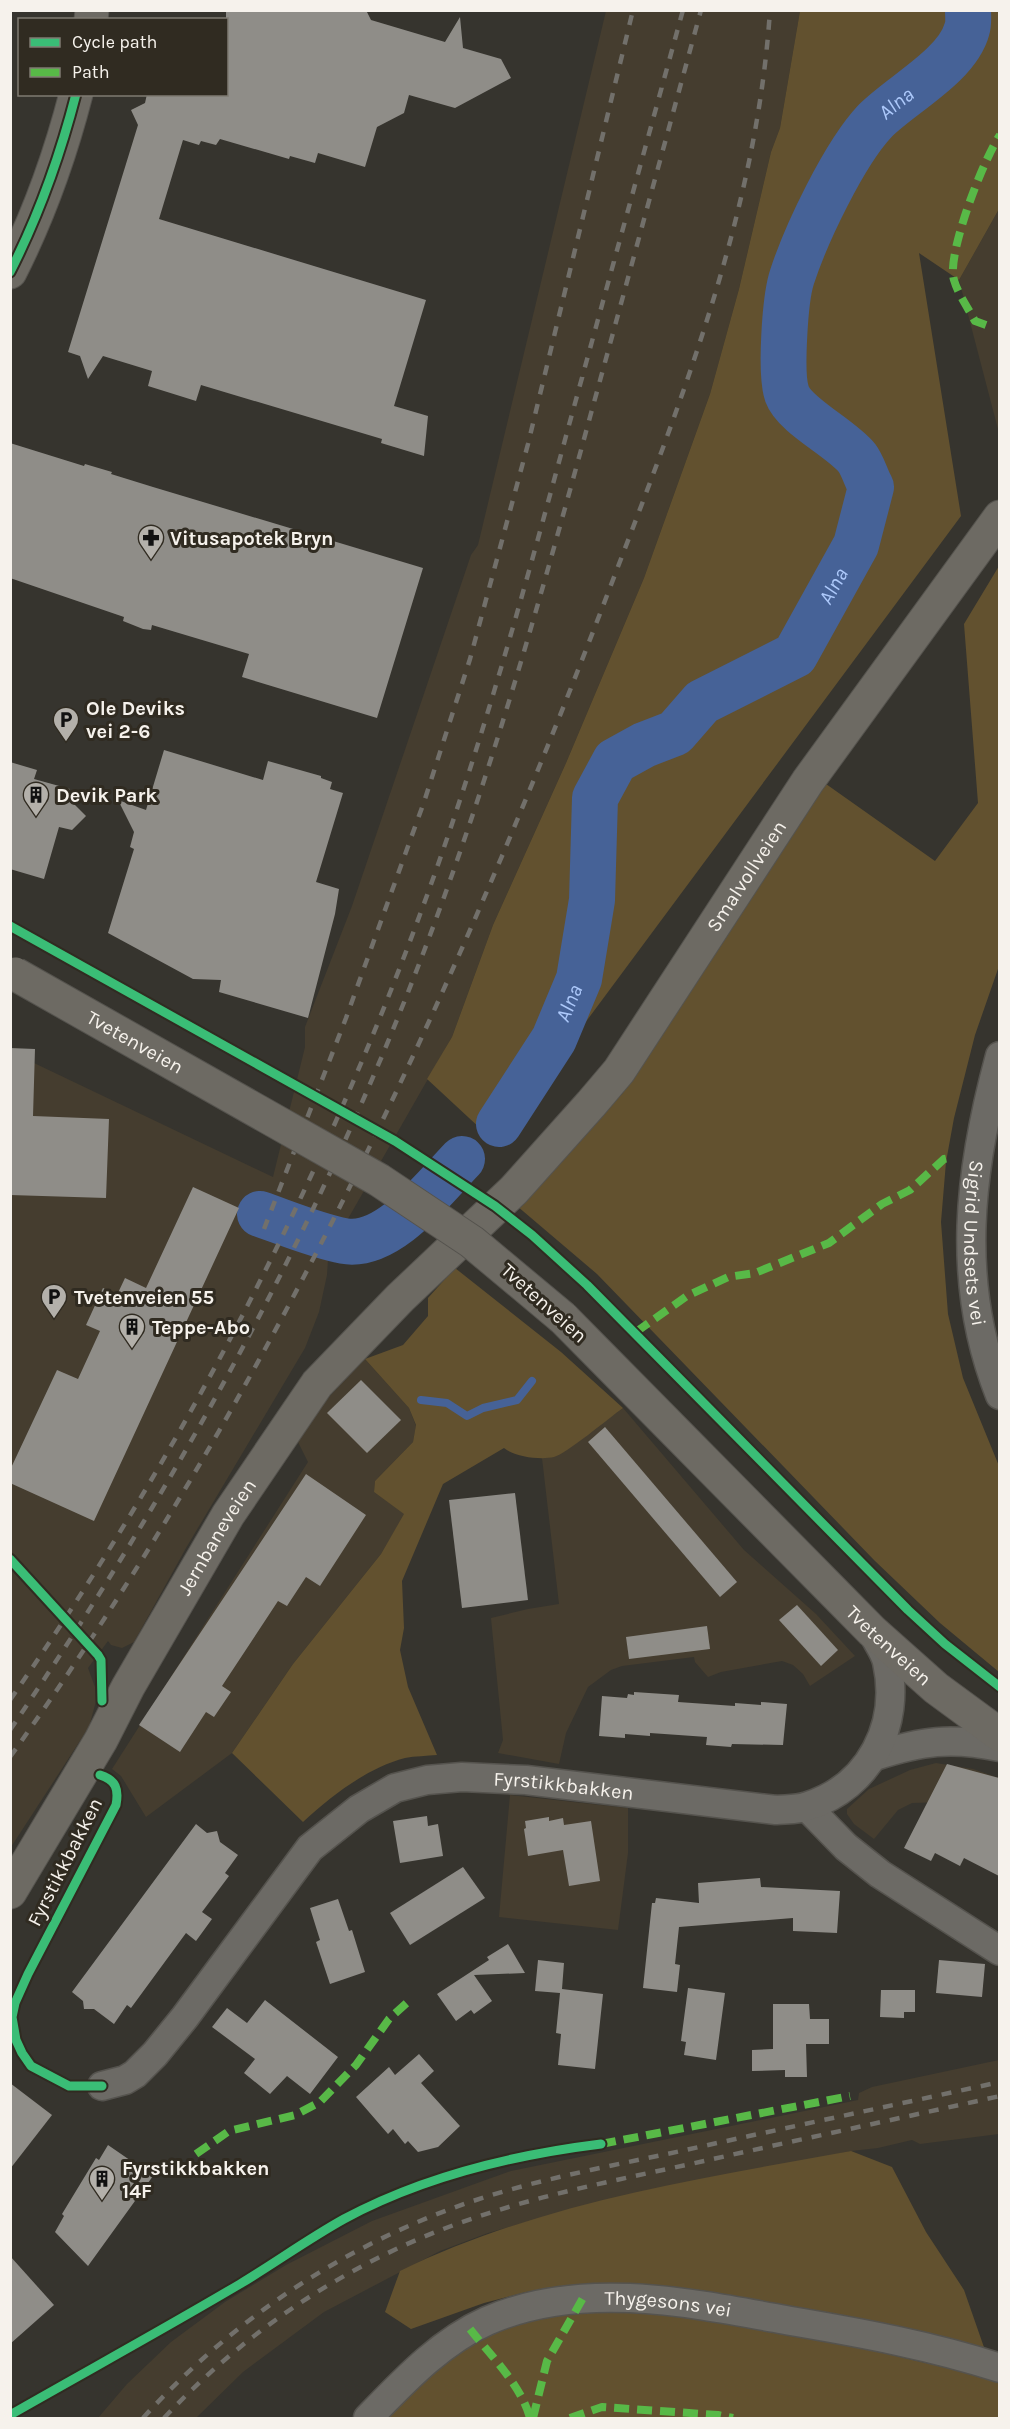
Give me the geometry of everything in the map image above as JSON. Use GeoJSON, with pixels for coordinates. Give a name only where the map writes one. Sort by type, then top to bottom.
{"type":"FeatureCollection","features":[{"type":"Feature","properties":{"kind":"street"},"geometry":{"type":"LineString","coordinates":[[10,272],[45,196],[75,96]]}},
{"type":"Feature","properties":{"kind":"street","name":"Smalvollveien"},"geometry":{"type":"LineString","coordinates":[[479,1224],[547,1154],[619,1071],[808,781],[999,517]]}},
{"type":"Feature","properties":{"kind":"street","name":"Tvetenveien"},"geometry":{"type":"LineString","coordinates":[[13,973],[379,1180],[472,1242],[563,1318],[872,1631],[928,1683],[999,1735]]}},
{"type":"Feature","properties":{"kind":"street","name":"Sigrid Undsets vei"},"geometry":{"type":"LineString","coordinates":[[999,1056],[978,1144],[970,1234],[983,1344],[999,1395]]}},
{"type":"Feature","properties":{"kind":"street","name":"Jernbaneveien"},"geometry":{"type":"LineString","coordinates":[[10,1892],[100,1740],[128,1687],[228,1515],[300,1406],[334,1364],[479,1224]]}},
{"type":"Feature","properties":{"kind":"street","name":"Fyrstikkbakken"},"geometry":{"type":"LineString","coordinates":[[102,2086],[125,2080],[135,2074],[155,2054],[185,2018],[310,1848],[366,1804],[395,1788],[427,1779],[490,1777],[776,1810],[807,1807],[830,1796],[847,1784],[875,1756],[889,1721],[891,1705],[887,1660],[872,1631]]}},
{"type":"Feature","properties":{"kind":"street"},"geometry":{"type":"LineString","coordinates":[[875,1756],[944,1740],[999,1747]]}},
{"type":"Feature","properties":{"kind":"street"},"geometry":{"type":"LineString","coordinates":[[807,1807],[846,1847],[880,1874],[999,1951]]}},
{"type":"Feature","properties":{"kind":"street","name":"Thygesons vei"},"geometry":{"type":"LineString","coordinates":[[368,2418],[398,2386],[457,2336],[488,2321],[522,2309],[583,2298],[634,2299],[720,2308],[934,2348],[999,2368]]}},
{"type":"Feature","properties":{"kind":"shaded area"},"geometry":{"type":"Polygon","coordinates":[[[606,11],[800,11],[780,128],[771,152],[739,289],[710,394],[644,578],[566,763],[493,925],[452,1037],[345,1224],[328,1260],[319,1312],[305,1348],[186,1548],[134,1642],[122,1648],[111,1645],[108,1641],[88,1668],[95,1687],[96,1701],[89,1727],[11,1847],[11,1052],[273,1177],[305,1047],[305,1027],[352,906],[471,555],[478,545],[606,11]]]}},
{"type":"Feature","properties":{"kind":"shaded area"},"geometry":{"type":"Polygon","coordinates":[[[800,11],[999,11],[999,209],[959,280],[919,253],[961,516],[496,1143],[427,1079],[452,1037],[493,925],[566,763],[644,578],[710,394],[739,289],[771,152],[780,128],[800,11]]]}},
{"type":"Feature","properties":{"kind":"shaded area"},"geometry":{"type":"Polygon","coordinates":[[[999,209],[999,433],[959,280],[999,209]]]}},
{"type":"Feature","properties":{"kind":"shaded area"},"geometry":{"type":"Polygon","coordinates":[[[999,566],[999,966],[975,1035],[954,1118],[946,1162],[941,1222],[948,1314],[963,1378],[999,1466],[999,1672],[940,1623],[875,1561],[597,1274],[517,1206],[622,1094],[826,784],[935,861],[978,803],[964,624],[999,566]]]}},
{"type":"Feature","properties":{"kind":"shaded area"},"geometry":{"type":"Polygon","coordinates":[[[455,1268],[561,1352],[623,1408],[577,1443],[554,1457],[528,1457],[514,1454],[504,1448],[443,1484],[402,1581],[404,1628],[400,1650],[408,1687],[437,1755],[405,1758],[363,1776],[325,1802],[303,1822],[232,1753],[293,1664],[381,1554],[404,1514],[374,1492],[375,1481],[413,1442],[416,1425],[409,1408],[365,1359],[403,1345],[428,1316],[428,1298],[455,1268]]]}},
{"type":"Feature","properties":{"kind":"shaded area"},"geometry":{"type":"Polygon","coordinates":[[[365,1359],[409,1408],[416,1426],[413,1442],[375,1481],[374,1492],[405,1514],[381,1554],[293,1664],[232,1753],[146,1817],[121,1776],[112,1769],[308,1462],[294,1434],[365,1359]]]}},
{"type":"Feature","properties":{"kind":"shaded area"},"geometry":{"type":"Polygon","coordinates":[[[623,1408],[744,1550],[816,1614],[855,1656],[810,1686],[803,1674],[793,1665],[782,1661],[721,1672],[708,1677],[695,1662],[694,1657],[622,1666],[611,1670],[588,1687],[566,1733],[559,1764],[498,1753],[503,1740],[491,1618],[559,1604],[542,1458],[556,1456],[623,1408]]]}},
{"type":"Feature","properties":{"kind":"shaded area"},"geometry":{"type":"Polygon","coordinates":[[[936,1763],[973,1769],[999,1778],[999,1822],[945,1802],[912,1803],[898,1810],[874,1839],[854,1824],[847,1814],[847,1809],[869,1789],[910,1770],[936,1763]]]}},
{"type":"Feature","properties":{"kind":"shaded area"},"geometry":{"type":"Polygon","coordinates":[[[510,1795],[628,1808],[628,1853],[618,1930],[499,1917],[510,1795]]]}},
{"type":"Feature","properties":{"kind":"shaded area"},"geometry":{"type":"Polygon","coordinates":[[[999,2060],[999,2134],[920,2144],[912,2140],[878,2148],[851,2151],[545,2217],[488,2233],[440,2251],[324,2312],[243,2372],[196,2418],[98,2418],[127,2384],[171,2342],[225,2302],[286,2265],[372,2221],[511,2171],[858,2100],[859,2093],[872,2087],[999,2060]]]}},
{"type":"Feature","properties":{"kind":"shaded area"},"geometry":{"type":"Polygon","coordinates":[[[851,2151],[892,2167],[926,2232],[964,2290],[986,2353],[580,2288],[526,2292],[484,2303],[411,2329],[385,2312],[400,2271],[454,2247],[509,2227],[565,2210],[679,2183],[851,2151]]]}},
{"type":"Feature","properties":{"kind":"shaded area"},"geometry":{"type":"Polygon","coordinates":[[[609,2309],[814,2337],[999,2380],[999,2418],[381,2418],[418,2380],[474,2340],[540,2316],[609,2309]]]}},
{"type":"Feature","properties":{"kind":"building"},"geometry":{"type":"Polygon","coordinates":[[[226,10],[366,10],[371,20],[445,42],[460,17],[463,48],[501,59],[511,78],[455,108],[409,95],[404,113],[377,127],[365,167],[318,153],[315,163],[290,156],[289,159],[220,139],[216,145],[201,141],[199,145],[183,140],[159,219],[426,300],[394,406],[428,416],[424,456],[381,443],[382,439],[201,385],[196,401],[148,386],[152,371],[103,356],[88,379],[80,356],[68,352],[138,125],[131,110],[145,103],[147,96],[228,96],[228,18],[226,18],[226,10]]]}},
{"type":"Feature","properties":{"kind":"building"},"geometry":{"type":"Polygon","coordinates":[[[10,443],[423,568],[377,718],[242,677],[249,654],[152,625],[151,630],[143,629],[123,621],[124,617],[10,578],[10,443]]]}},
{"type":"Feature","properties":{"kind":"building"},"geometry":{"type":"Polygon","coordinates":[[[164,750],[263,780],[268,761],[321,776],[332,782],[330,789],[343,793],[316,882],[339,889],[335,914],[308,1018],[219,992],[221,980],[193,979],[108,933],[134,849],[130,847],[134,832],[118,800],[146,810],[164,750]]]}},
{"type":"Feature","properties":{"kind":"building","name":"Devik Park"},"geometry":{"type":"Polygon","coordinates":[[[10,762],[37,770],[34,779],[70,789],[67,797],[86,816],[72,830],[59,827],[44,879],[10,869],[10,762]]]}},
{"type":"Feature","properties":{"kind":"building"},"geometry":{"type":"Polygon","coordinates":[[[10,1048],[35,1049],[33,1116],[109,1119],[106,1198],[10,1195],[10,1048]]]}},
{"type":"Feature","properties":{"kind":"building","name":"Teppe-Abo"},"geometry":{"type":"Polygon","coordinates":[[[193,1187],[239,1208],[94,1521],[10,1483],[10,1470],[57,1370],[78,1379],[100,1331],[86,1325],[103,1288],[117,1295],[125,1278],[146,1288],[193,1187]]]}},
{"type":"Feature","properties":{"kind":"building"},"geometry":{"type":"Polygon","coordinates":[[[361,1380],[401,1420],[367,1453],[327,1413],[361,1380]]]}},
{"type":"Feature","properties":{"kind":"building"},"geometry":{"type":"Polygon","coordinates":[[[605,1427],[737,1582],[720,1597],[588,1442],[605,1427]]]}},
{"type":"Feature","properties":{"kind":"building"},"geometry":{"type":"Polygon","coordinates":[[[306,1474],[366,1515],[320,1586],[306,1577],[287,1606],[278,1601],[222,1686],[231,1692],[214,1717],[206,1712],[180,1752],[139,1725],[306,1474]]]}},
{"type":"Feature","properties":{"kind":"building"},"geometry":{"type":"Polygon","coordinates":[[[515,1493],[528,1600],[462,1608],[449,1500],[515,1493]]]}},
{"type":"Feature","properties":{"kind":"building"},"geometry":{"type":"Polygon","coordinates":[[[797,1605],[838,1650],[821,1666],[779,1620],[797,1605]]]}},
{"type":"Feature","properties":{"kind":"building"},"geometry":{"type":"Polygon","coordinates":[[[707,1626],[710,1649],[629,1659],[626,1637],[707,1626]]]}},
{"type":"Feature","properties":{"kind":"building"},"geometry":{"type":"Polygon","coordinates":[[[634,1692],[679,1695],[678,1702],[735,1706],[735,1703],[761,1705],[761,1702],[787,1704],[783,1745],[732,1744],[731,1747],[706,1745],[707,1737],[650,1733],[650,1736],[625,1734],[625,1738],[599,1736],[602,1696],[627,1698],[628,1694],[634,1695],[634,1692]]]}},
{"type":"Feature","properties":{"kind":"building"},"geometry":{"type":"Polygon","coordinates":[[[947,1764],[999,1778],[999,1876],[964,1858],[960,1866],[935,1853],[931,1861],[904,1848],[947,1764]]]}},
{"type":"Feature","properties":{"kind":"building"},"geometry":{"type":"Polygon","coordinates":[[[427,1816],[428,1826],[438,1824],[443,1856],[400,1863],[393,1821],[427,1816]]]}},
{"type":"Feature","properties":{"kind":"building"},"geometry":{"type":"Polygon","coordinates":[[[549,1817],[549,1821],[563,1818],[564,1825],[591,1821],[600,1881],[569,1886],[563,1850],[528,1856],[525,1821],[549,1817]]]}},
{"type":"Feature","properties":{"kind":"building"},"geometry":{"type":"Polygon","coordinates":[[[196,1824],[207,1833],[217,1831],[220,1842],[238,1855],[225,1873],[229,1876],[202,1912],[212,1919],[196,1941],[186,1933],[131,2008],[127,2005],[114,2024],[94,2009],[84,2009],[83,2001],[72,1992],[196,1824]]]}},
{"type":"Feature","properties":{"kind":"building"},"geometry":{"type":"Polygon","coordinates":[[[463,1867],[485,1898],[410,1945],[390,1913],[463,1867]]]}},
{"type":"Feature","properties":{"kind":"building"},"geometry":{"type":"Polygon","coordinates":[[[760,1878],[761,1887],[840,1891],[837,1933],[793,1931],[793,1918],[679,1927],[675,1964],[680,1965],[677,1992],[643,1988],[652,1903],[655,1903],[656,1898],[699,1903],[698,1883],[760,1878]]]}},
{"type":"Feature","properties":{"kind":"building"},"geometry":{"type":"Polygon","coordinates":[[[338,1899],[349,1931],[352,1930],[365,1972],[330,1984],[316,1942],[320,1940],[310,1908],[338,1899]]]}},
{"type":"Feature","properties":{"kind":"building"},"geometry":{"type":"Polygon","coordinates":[[[508,1944],[525,1973],[474,1975],[492,2001],[474,2014],[471,2010],[456,2021],[437,1994],[489,1960],[487,1957],[508,1944]]]}},
{"type":"Feature","properties":{"kind":"building"},"geometry":{"type":"Polygon","coordinates":[[[538,1960],[564,1963],[562,1989],[603,1994],[595,2069],[558,2065],[561,2034],[556,2033],[560,1993],[535,1991],[538,1960]]]}},
{"type":"Feature","properties":{"kind":"building"},"geometry":{"type":"Polygon","coordinates":[[[939,1960],[985,1964],[982,1997],[936,1993],[939,1960]]]}},
{"type":"Feature","properties":{"kind":"building"},"geometry":{"type":"Polygon","coordinates":[[[688,1988],[725,1993],[716,2060],[684,2055],[686,2042],[681,2041],[688,1988]]]}},
{"type":"Feature","properties":{"kind":"building"},"geometry":{"type":"Polygon","coordinates":[[[881,1990],[915,1990],[915,2012],[904,2012],[904,2018],[880,2017],[881,1990]]]}},
{"type":"Feature","properties":{"kind":"building"},"geometry":{"type":"Polygon","coordinates":[[[265,2000],[338,2057],[310,2094],[287,2076],[270,2094],[244,2073],[255,2059],[212,2027],[227,2008],[247,2023],[265,2000]]]}},
{"type":"Feature","properties":{"kind":"building"},"geometry":{"type":"Polygon","coordinates":[[[773,2004],[809,2004],[810,2019],[829,2019],[829,2044],[806,2044],[807,2077],[785,2077],[785,2070],[752,2071],[752,2050],[773,2049],[773,2004]]]}},
{"type":"Feature","properties":{"kind":"building"},"geometry":{"type":"Polygon","coordinates":[[[419,2054],[434,2071],[421,2083],[460,2126],[438,2147],[418,2152],[408,2141],[405,2144],[393,2129],[388,2134],[356,2097],[389,2067],[395,2075],[419,2054]]]}},
{"type":"Feature","properties":{"kind":"building"},"geometry":{"type":"Polygon","coordinates":[[[10,2083],[52,2115],[10,2169],[10,2083]]]}},
{"type":"Feature","properties":{"kind":"building","name":"Fyrstikkbakken 14F"},"geometry":{"type":"Polygon","coordinates":[[[108,2145],[153,2176],[88,2266],[55,2232],[64,2216],[62,2214],[96,2158],[99,2160],[108,2145]]]}},
{"type":"Feature","properties":{"kind":"building"},"geometry":{"type":"Polygon","coordinates":[[[10,2256],[54,2305],[10,2344],[10,2256]]]}},
{"type":"Feature","properties":{"kind":"waterway","name":"Alna"},"geometry":{"type":"LineString","coordinates":[[499,1124],[554,1039],[579,979],[592,900],[595,798],[615,761],[644,745],[675,733],[702,702],[795,655],[856,545],[871,487],[863,468],[850,450],[808,419],[787,394],[784,354],[789,287],[816,217],[851,153],[875,121],[927,79],[952,55],[967,29],[968,10]]}},
{"type":"Feature","properties":{"kind":"waterway","name":"Alna"},"geometry":{"type":"LineString","coordinates":[[260,1214],[334,1239],[361,1241],[377,1236],[409,1214],[462,1159]]}},
{"type":"Feature","properties":{"kind":"waterway"},"geometry":{"type":"LineString","coordinates":[[421,1400],[447,1403],[467,1416],[483,1408],[517,1400],[532,1381]]}},
{"type":"Feature","properties":{"kind":"railway"},"geometry":{"type":"LineString","coordinates":[[264,1229],[346,1018],[424,802],[470,659],[528,444],[633,10]]}},
{"type":"Feature","properties":{"kind":"railway"},"geometry":{"type":"LineString","coordinates":[[10,1700],[75,1604],[195,1404],[301,1198],[349,1092],[393,985],[453,822],[504,658],[683,10]]}},
{"type":"Feature","properties":{"kind":"railway"},"geometry":{"type":"LineString","coordinates":[[10,1730],[135,1537],[193,1438],[300,1235],[349,1132],[394,1026],[458,857],[519,670],[701,10]]}},
{"type":"Feature","properties":{"kind":"railway"},"geometry":{"type":"LineString","coordinates":[[10,1757],[103,1620],[190,1480],[272,1337],[348,1190],[420,1042],[487,891],[551,739],[611,585],[664,445],[712,303],[733,231],[750,158],[762,85],[770,10]]}},
{"type":"Feature","properties":{"kind":"railway"},"geometry":{"type":"LineString","coordinates":[[143,2418],[177,2382],[214,2349],[293,2289],[378,2240],[423,2220],[498,2193],[555,2178],[1000,2082]]}},
{"type":"Feature","properties":{"kind":"railway"},"geometry":{"type":"LineString","coordinates":[[164,2418],[232,2354],[308,2298],[390,2252],[433,2233],[505,2208],[561,2193],[1000,2096]]}},
{"type":"Feature","properties":{"kind":"marked path"},"geometry":{"type":"LineString","coordinates":[[986,325],[975,321],[963,301],[954,280],[953,268],[961,229],[976,184],[1000,135]]}},
{"type":"Feature","properties":{"kind":"marked path"},"geometry":{"type":"LineString","coordinates":[[636,1332],[687,1296],[728,1277],[755,1273],[829,1243],[882,1204],[910,1190],[944,1159],[953,1157]]}},
{"type":"Feature","properties":{"kind":"marked path"},"geometry":{"type":"LineString","coordinates":[[196,2154],[229,2131],[295,2115],[320,2102],[356,2065],[389,2019],[410,2000]]}},
{"type":"Feature","properties":{"kind":"marked path"},"geometry":{"type":"LineString","coordinates":[[601,2144],[850,2096]]}},
{"type":"Feature","properties":{"kind":"marked path"},"geometry":{"type":"LineString","coordinates":[[533,2418],[547,2361],[583,2298]]}},
{"type":"Feature","properties":{"kind":"marked path"},"geometry":{"type":"LineString","coordinates":[[470,2329],[513,2382],[530,2418]]}},
{"type":"Feature","properties":{"kind":"marked path"},"geometry":{"type":"LineString","coordinates":[[570,2418],[602,2407],[733,2418]]}},
{"type":"Feature","properties":{"kind":"cycle path"},"geometry":{"type":"LineString","coordinates":[[10,272],[48,185],[75,96]]}},
{"type":"Feature","properties":{"kind":"cycle path"},"geometry":{"type":"LineString","coordinates":[[10,926],[395,1141],[495,1206],[532,1235],[587,1285],[908,1610],[945,1644],[1000,1687]]}},
{"type":"Feature","properties":{"kind":"cycle path"},"geometry":{"type":"LineString","coordinates":[[10,1559],[98,1655],[101,1660],[102,1701]]}},
{"type":"Feature","properties":{"kind":"cycle path"},"geometry":{"type":"LineString","coordinates":[[100,1775],[113,1782],[117,1794],[116,1805],[28,1974],[15,2003],[12,2017],[16,2040],[31,2066],[69,2086],[102,2086]]}},
{"type":"Feature","properties":{"kind":"cycle path"},"geometry":{"type":"LineString","coordinates":[[10,2415],[154,2334],[344,2219],[374,2204],[437,2179],[502,2161],[601,2144]]}},
{"type":"Feature","properties":{"kind":"place","name":"Vitusapotek Bryn"},"geometry":{"type":"Point","coordinates":[151,561]}},
{"type":"Feature","properties":{"kind":"place","name":"Ole Deviks vei 2-6"},"geometry":{"type":"Point","coordinates":[66,743]}},
{"type":"Feature","properties":{"kind":"place","name":"Devik Park"},"geometry":{"type":"Point","coordinates":[36,818]}},
{"type":"Feature","properties":{"kind":"place","name":"Tvetenveien 55"},"geometry":{"type":"Point","coordinates":[54,1320]}},
{"type":"Feature","properties":{"kind":"place","name":"Teppe-Abo"},"geometry":{"type":"Point","coordinates":[132,1350]}},
{"type":"Feature","properties":{"kind":"place","name":"Fyrstikkbakken 14F"},"geometry":{"type":"Point","coordinates":[102,2202]}}]}
